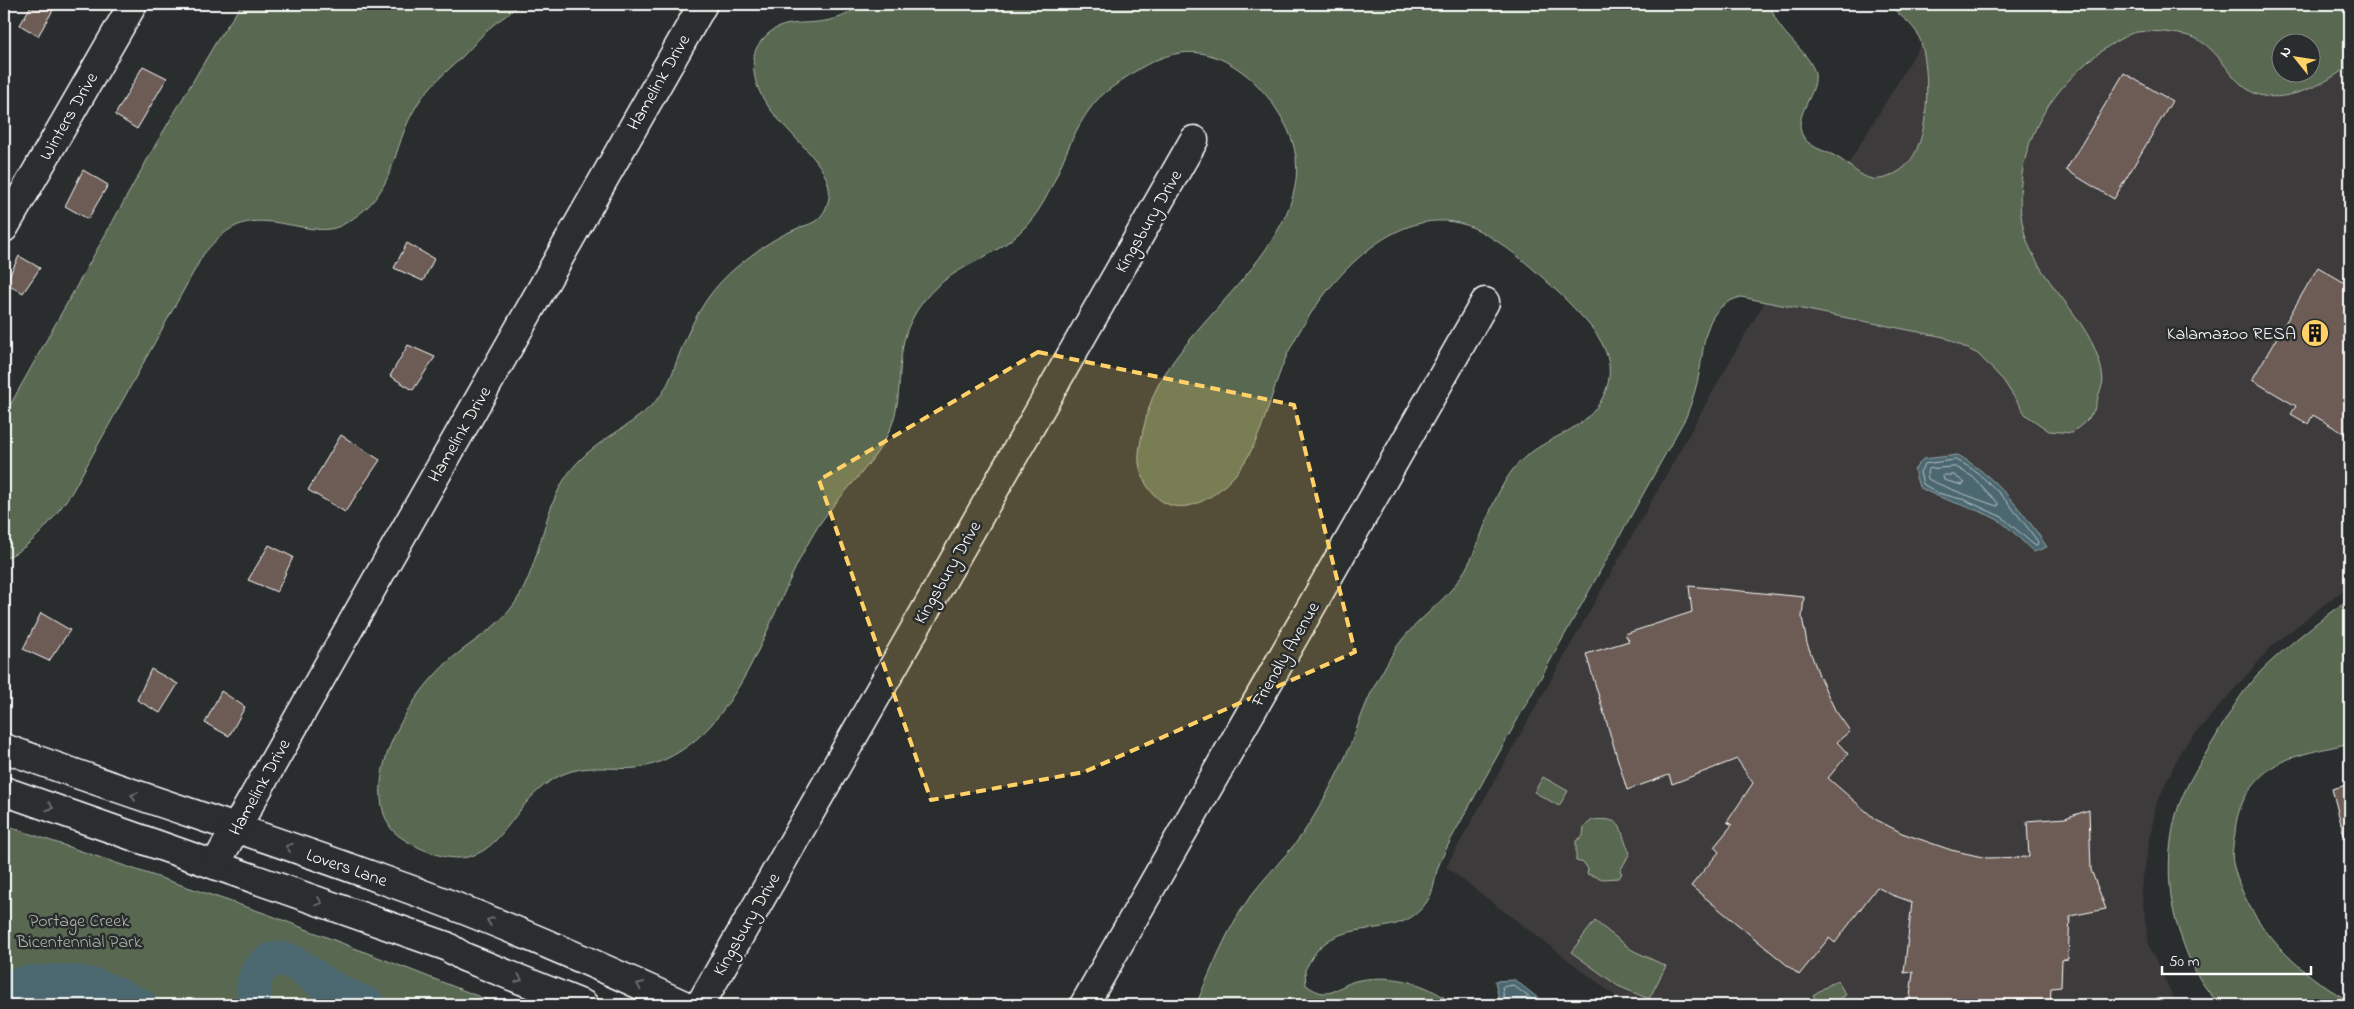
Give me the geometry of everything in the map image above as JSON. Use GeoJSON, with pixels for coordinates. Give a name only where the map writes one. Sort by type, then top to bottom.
{"type":"FeatureCollection","features":[{"type":"Feature","properties":{"kind":"street","name":"Winters Drive"},"geometry":{"type":"LineString","coordinates":[[4,228],[133,4]]}},
{"type":"Feature","properties":{"kind":"street","name":"Hamelink Drive"},"geometry":{"type":"LineString","coordinates":[[214,865],[703,4]]}},
{"type":"Feature","properties":{"kind":"street","name":"Kingsbury Drive"},"geometry":{"type":"LineString","coordinates":[[700,1005],[1194,140]]}},
{"type":"Feature","properties":{"kind":"street","name":"Friendly Avenue"},"geometry":{"type":"LineString","coordinates":[[1084,1005],[1485,302]]}},
{"type":"Feature","properties":{"kind":"street","name":"Lovers Lane"},"geometry":{"type":"LineString","coordinates":[[4,748],[114,789],[383,879],[481,917],[603,968],[684,1005]]}},
{"type":"Feature","properties":{"kind":"street"},"geometry":{"type":"LineString","coordinates":[[4,791],[446,946],[464,957],[584,1005]]}},
{"type":"Feature","properties":{"kind":"highlighted area"},"geometry":{"type":"Polygon","coordinates":[[[1038,352],[1294,405],[1355,652],[1084,772],[931,800],[819,480],[1038,352]]]}},
{"type":"Feature","properties":{"kind":"shaded area"},"geometry":{"type":"Polygon","coordinates":[[[1945,4],[2350,4],[2350,588],[2335,596],[2273,645],[2181,750],[2156,805],[2141,889],[2149,946],[2177,1005],[1626,1004],[1446,867],[1743,338],[1945,4]]]}},
{"type":"Feature","properties":{"kind":"green space"},"geometry":{"type":"Polygon","coordinates":[[[242,4],[519,4],[485,32],[422,98],[408,122],[384,185],[375,199],[362,212],[340,226],[326,229],[312,229],[275,222],[249,222],[227,231],[215,241],[203,255],[72,492],[34,539],[4,559],[4,416],[156,144],[216,42],[242,4]]]}},
{"type":"Feature","properties":{"kind":"green space"},"geometry":{"type":"Polygon","coordinates":[[[864,4],[1771,4],[1783,31],[1803,53],[1814,70],[1814,87],[1800,121],[1800,130],[1804,138],[1816,148],[1836,156],[1863,176],[1875,179],[1886,178],[1898,172],[1912,159],[1922,135],[1926,108],[1927,92],[1923,48],[1917,32],[1889,4],[2350,4],[2350,64],[2318,85],[2305,90],[2278,97],[2265,96],[2254,93],[2238,82],[2213,51],[2197,39],[2164,32],[2136,32],[2119,40],[2086,63],[2051,102],[2034,133],[2028,150],[2023,168],[2020,204],[2026,238],[2034,256],[2044,274],[2081,324],[2099,360],[2103,382],[2094,409],[2087,420],[2072,433],[2049,431],[2026,415],[2003,380],[1978,354],[1944,337],[1741,297],[1729,301],[1720,308],[1709,325],[1697,381],[1686,417],[1451,839],[1438,867],[1433,890],[1426,903],[1416,914],[1404,921],[1337,936],[1319,948],[1305,970],[1306,985],[1322,993],[1334,991],[1360,980],[1373,978],[1398,979],[1433,991],[1454,1005],[1196,1005],[1223,942],[1236,918],[1259,885],[1303,833],[1323,800],[1347,754],[1371,693],[1397,647],[1412,628],[1451,590],[1466,569],[1497,495],[1507,478],[1528,455],[1588,417],[1602,399],[1609,377],[1607,357],[1599,338],[1561,295],[1513,253],[1481,231],[1466,225],[1437,221],[1410,226],[1383,239],[1358,258],[1336,280],[1316,305],[1287,355],[1253,447],[1235,475],[1214,494],[1190,505],[1179,507],[1167,504],[1156,497],[1146,484],[1139,463],[1141,440],[1152,399],[1169,367],[1252,268],[1277,233],[1293,196],[1296,159],[1279,113],[1265,93],[1241,71],[1225,61],[1209,55],[1194,52],[1165,57],[1136,71],[1104,94],[1093,105],[1080,124],[1046,198],[1027,225],[1012,239],[936,287],[923,302],[911,321],[906,334],[901,360],[898,400],[891,427],[884,442],[814,533],[789,581],[743,680],[728,703],[704,733],[687,747],[658,763],[637,768],[580,769],[548,782],[530,798],[501,834],[486,849],[467,857],[443,856],[412,844],[394,832],[384,814],[381,794],[382,773],[388,751],[397,730],[422,691],[436,674],[450,660],[493,627],[509,612],[525,586],[549,513],[565,479],[586,454],[642,414],[661,395],[670,380],[684,342],[696,317],[710,295],[728,275],[765,246],[787,233],[812,223],[824,212],[829,189],[824,174],[814,159],[773,112],[762,96],[755,78],[754,56],[760,43],[770,32],[777,28],[784,25],[831,20],[846,15],[864,4]]]}},
{"type":"Feature","properties":{"kind":"green space"},"geometry":{"type":"Polygon","coordinates":[[[2350,598],[2350,743],[2290,758],[2274,766],[2258,779],[2242,803],[2236,822],[2232,855],[2240,885],[2249,906],[2276,944],[2311,976],[2330,990],[2350,1001],[2350,1005],[2221,1005],[2207,990],[2191,963],[2172,906],[2169,860],[2179,805],[2198,766],[2234,705],[2251,682],[2290,644],[2350,598]]]}},
{"type":"Feature","properties":{"kind":"green space"},"geometry":{"type":"Polygon","coordinates":[[[1543,777],[1568,791],[1559,806],[1534,792],[1543,777]]]}},
{"type":"Feature","properties":{"kind":"green space"},"geometry":{"type":"Polygon","coordinates":[[[1603,819],[1611,821],[1617,823],[1620,827],[1630,853],[1620,871],[1622,873],[1619,878],[1603,879],[1587,874],[1588,869],[1584,863],[1576,861],[1576,841],[1583,836],[1584,827],[1592,820],[1603,819]]]}},
{"type":"Feature","properties":{"kind":"green space","name":"Portage Creek Bicentennial Park"},"geometry":{"type":"Polygon","coordinates":[[[4,825],[267,914],[501,1005],[4,1005],[4,825]]]}},
{"type":"Feature","properties":{"kind":"green space"},"geometry":{"type":"Polygon","coordinates":[[[1595,921],[1632,950],[1666,966],[1649,999],[1618,986],[1571,952],[1595,921]]]}},
{"type":"Feature","properties":{"kind":"green space"},"geometry":{"type":"Polygon","coordinates":[[[1837,980],[1846,995],[1829,1005],[1819,1005],[1813,995],[1837,980]]]}},
{"type":"Feature","properties":{"kind":"water"},"geometry":{"type":"Polygon","coordinates":[[[1958,455],[1997,484],[2018,508],[2047,547],[2034,552],[1998,520],[1979,511],[1938,497],[1919,487],[1914,470],[1923,459],[1958,455]]]}},
{"type":"Feature","properties":{"kind":"water"},"geometry":{"type":"Polygon","coordinates":[[[1515,980],[1547,1005],[1500,1005],[1495,981],[1515,980]]]}},
{"type":"Feature","properties":{"kind":"building"},"geometry":{"type":"Polygon","coordinates":[[[32,4],[41,4],[53,10],[38,36],[20,25],[32,4]]]}},
{"type":"Feature","properties":{"kind":"building"},"geometry":{"type":"Polygon","coordinates":[[[143,66],[167,78],[137,129],[115,115],[143,66]]]}},
{"type":"Feature","properties":{"kind":"building"},"geometry":{"type":"Polygon","coordinates":[[[2124,73],[2172,101],[2114,199],[2066,170],[2124,73]]]}},
{"type":"Feature","properties":{"kind":"building"},"geometry":{"type":"Polygon","coordinates":[[[83,170],[108,185],[88,219],[65,206],[83,170]]]}},
{"type":"Feature","properties":{"kind":"building"},"geometry":{"type":"Polygon","coordinates":[[[407,243],[434,259],[423,281],[394,268],[407,243]]]}},
{"type":"Feature","properties":{"kind":"building"},"geometry":{"type":"Polygon","coordinates":[[[19,256],[40,268],[23,293],[6,283],[19,256]]]}},
{"type":"Feature","properties":{"kind":"building","name":"Kalamazoo RESA"},"geometry":{"type":"Polygon","coordinates":[[[2318,267],[2350,286],[2350,437],[2313,415],[2308,424],[2291,414],[2296,406],[2252,380],[2318,267]]]}},
{"type":"Feature","properties":{"kind":"building"},"geometry":{"type":"Polygon","coordinates":[[[408,345],[435,357],[413,390],[390,376],[408,345]]]}},
{"type":"Feature","properties":{"kind":"building"},"geometry":{"type":"Polygon","coordinates":[[[341,435],[380,460],[345,512],[308,490],[341,435]]]}},
{"type":"Feature","properties":{"kind":"building"},"geometry":{"type":"Polygon","coordinates":[[[269,545],[293,557],[277,592],[248,580],[269,545]]]}},
{"type":"Feature","properties":{"kind":"building"},"geometry":{"type":"Polygon","coordinates":[[[1689,586],[1804,597],[1802,617],[1807,643],[1820,678],[1835,710],[1850,731],[1837,742],[1848,754],[1828,778],[1875,819],[1902,833],[1951,850],[1987,858],[2029,857],[2027,821],[2065,818],[2089,810],[2091,870],[2106,909],[2070,916],[2068,959],[2062,960],[2061,987],[2051,988],[2050,1005],[1909,1005],[1913,972],[1904,973],[1912,902],[1877,887],[1835,943],[1829,938],[1799,975],[1691,886],[1719,852],[1714,847],[1732,825],[1727,822],[1753,783],[1737,759],[1672,784],[1669,775],[1627,790],[1586,654],[1629,641],[1625,634],[1692,612],[1689,586]]]}},
{"type":"Feature","properties":{"kind":"building"},"geometry":{"type":"Polygon","coordinates":[[[41,613],[70,630],[49,661],[23,649],[41,613]]]}},
{"type":"Feature","properties":{"kind":"building"},"geometry":{"type":"Polygon","coordinates":[[[151,669],[178,684],[160,713],[137,700],[151,669]]]}},
{"type":"Feature","properties":{"kind":"building"},"geometry":{"type":"Polygon","coordinates":[[[221,691],[245,707],[229,736],[205,723],[221,691]]]}},
{"type":"Feature","properties":{"kind":"building"},"geometry":{"type":"Polygon","coordinates":[[[2350,784],[2350,838],[2345,839],[2332,789],[2350,784]]]}},
{"type":"Feature","properties":{"kind":"waterway"},"geometry":{"type":"LineString","coordinates":[[254,1005],[255,979],[259,970],[272,960],[280,959],[297,964],[329,987],[368,1005]]}},
{"type":"Feature","properties":{"kind":"waterway"},"geometry":{"type":"LineString","coordinates":[[4,990],[27,983],[82,983],[114,993],[139,1005]]}},
{"type":"Feature","properties":{"kind":"place","name":"Kalamazoo RESA"},"geometry":{"type":"Point","coordinates":[2315,333]}}]}
